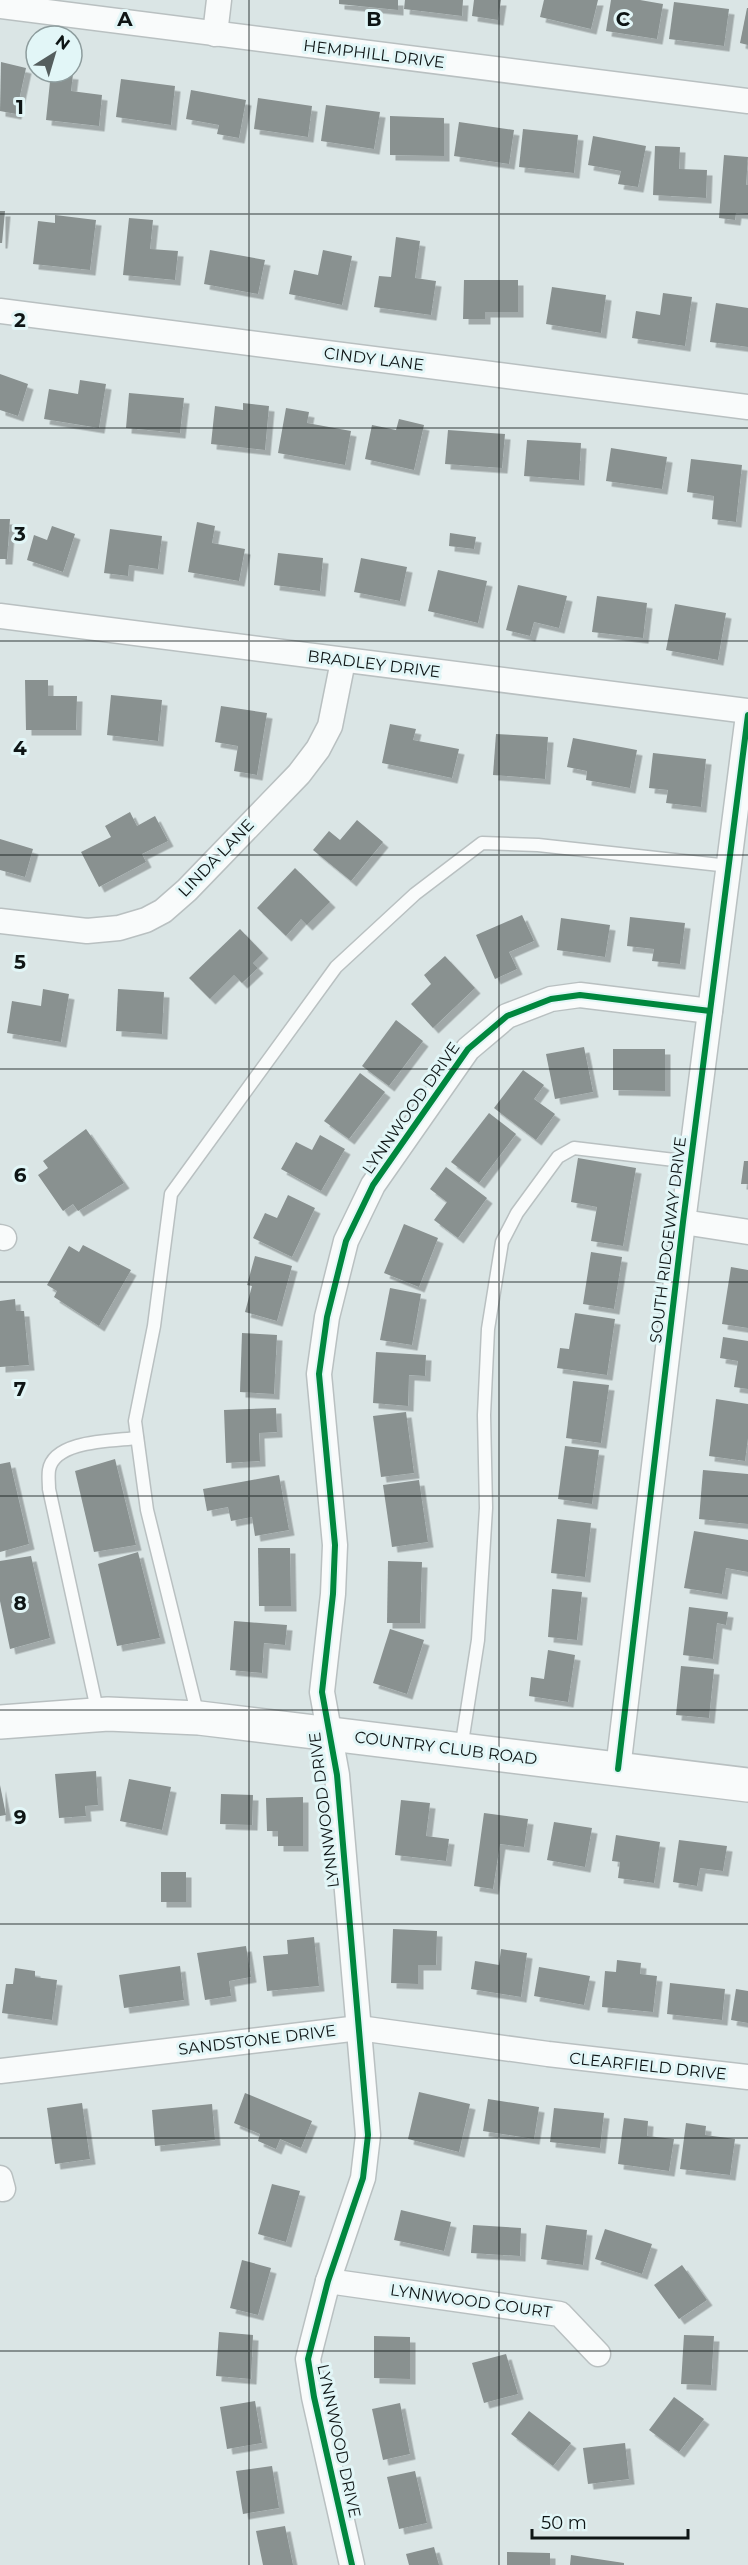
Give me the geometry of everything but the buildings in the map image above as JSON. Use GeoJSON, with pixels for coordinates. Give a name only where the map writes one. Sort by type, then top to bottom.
{"type":"FeatureCollection","features":[{"type":"Feature","properties":{"kind":"main road","name":"COUNTRY CLUB ROAD"},"geometry":{"type":"LineString","coordinates":[[0,1722],[98,1715],[199,1718],[748,1785]]}},
{"type":"Feature","properties":{"kind":"street"},"geometry":{"type":"LineString","coordinates":[[215,34],[219,0]]}},
{"type":"Feature","properties":{"kind":"street","name":"HEMPHILL DRIVE"},"geometry":{"type":"LineString","coordinates":[[0,6],[748,101]]}},
{"type":"Feature","properties":{"kind":"street","name":"CINDY LANE"},"geometry":{"type":"LineString","coordinates":[[0,311],[748,407]]}},
{"type":"Feature","properties":{"kind":"street","name":"BRADLEY DRIVE"},"geometry":{"type":"LineString","coordinates":[[0,616],[748,713]]}},
{"type":"Feature","properties":{"kind":"street","name":"LINDA LANE"},"geometry":{"type":"LineString","coordinates":[[0,921],[87,931],[119,928],[146,920],[163,911],[187,890],[299,774],[318,749],[330,726],[343,661]]}},
{"type":"Feature","properties":{"kind":"street","name":"SOUTH RIDGEWAY DRIVE"},"geometry":{"type":"LineString","coordinates":[[618,1770],[683,1222],[748,713]]}},
{"type":"Feature","properties":{"kind":"street","name":"LYNNWOOD DRIVE"},"geometry":{"type":"LineString","coordinates":[[352,2565],[314,2397],[308,2359],[328,2281],[363,2178],[368,2135],[338,1775],[322,1692],[333,1594],[335,1545],[319,1374],[327,1317],[346,1241],[373,1185],[468,1049],[507,1016],[551,999],[580,995],[710,1011]]}},
{"type":"Feature","properties":{"kind":"street"},"geometry":{"type":"LineString","coordinates":[[683,1222],[748,1232]]}},
{"type":"Feature","properties":{"kind":"street","name":"SANDSTONE DRIVE"},"geometry":{"type":"LineString","coordinates":[[0,2071],[359,2028],[548,2054]]}},
{"type":"Feature","properties":{"kind":"street","name":"CLEARFIELD DRIVE"},"geometry":{"type":"LineString","coordinates":[[548,2054],[748,2077]]}},
{"type":"Feature","properties":{"kind":"street","name":"LYNNWOOD COURT"},"geometry":{"type":"LineString","coordinates":[[328,2281],[560,2314],[598,2354]]}},
{"type":"Feature","properties":{"kind":"lane"},"geometry":{"type":"LineString","coordinates":[[199,1718],[147,1510],[135,1421],[154,1326],[171,1194],[336,967],[415,894],[482,843],[538,845],[729,866]]}},
{"type":"Feature","properties":{"kind":"lane"},"geometry":{"type":"LineString","coordinates":[[461,1750],[478,1640],[486,1508],[484,1415],[488,1329],[502,1242],[517,1213],[558,1156],[574,1148],[691,1162]]}},
{"type":"Feature","properties":{"kind":"lane"},"geometry":{"type":"LineString","coordinates":[[98,1715],[49,1489],[49,1468],[60,1452],[77,1446],[137,1438]]}},
{"type":"Feature","properties":{"kind":"cycle path"},"geometry":{"type":"LineString","coordinates":[[618,1769],[683,1222],[748,715]]}},
{"type":"Feature","properties":{"kind":"cycle path"},"geometry":{"type":"LineString","coordinates":[[352,2565],[314,2397],[308,2359],[328,2281],[363,2178],[368,2135],[337,1775],[322,1692],[333,1594],[335,1545],[319,1374],[327,1317],[346,1241],[373,1185],[468,1049],[507,1016],[551,999],[580,995],[710,1011]]}}]}
